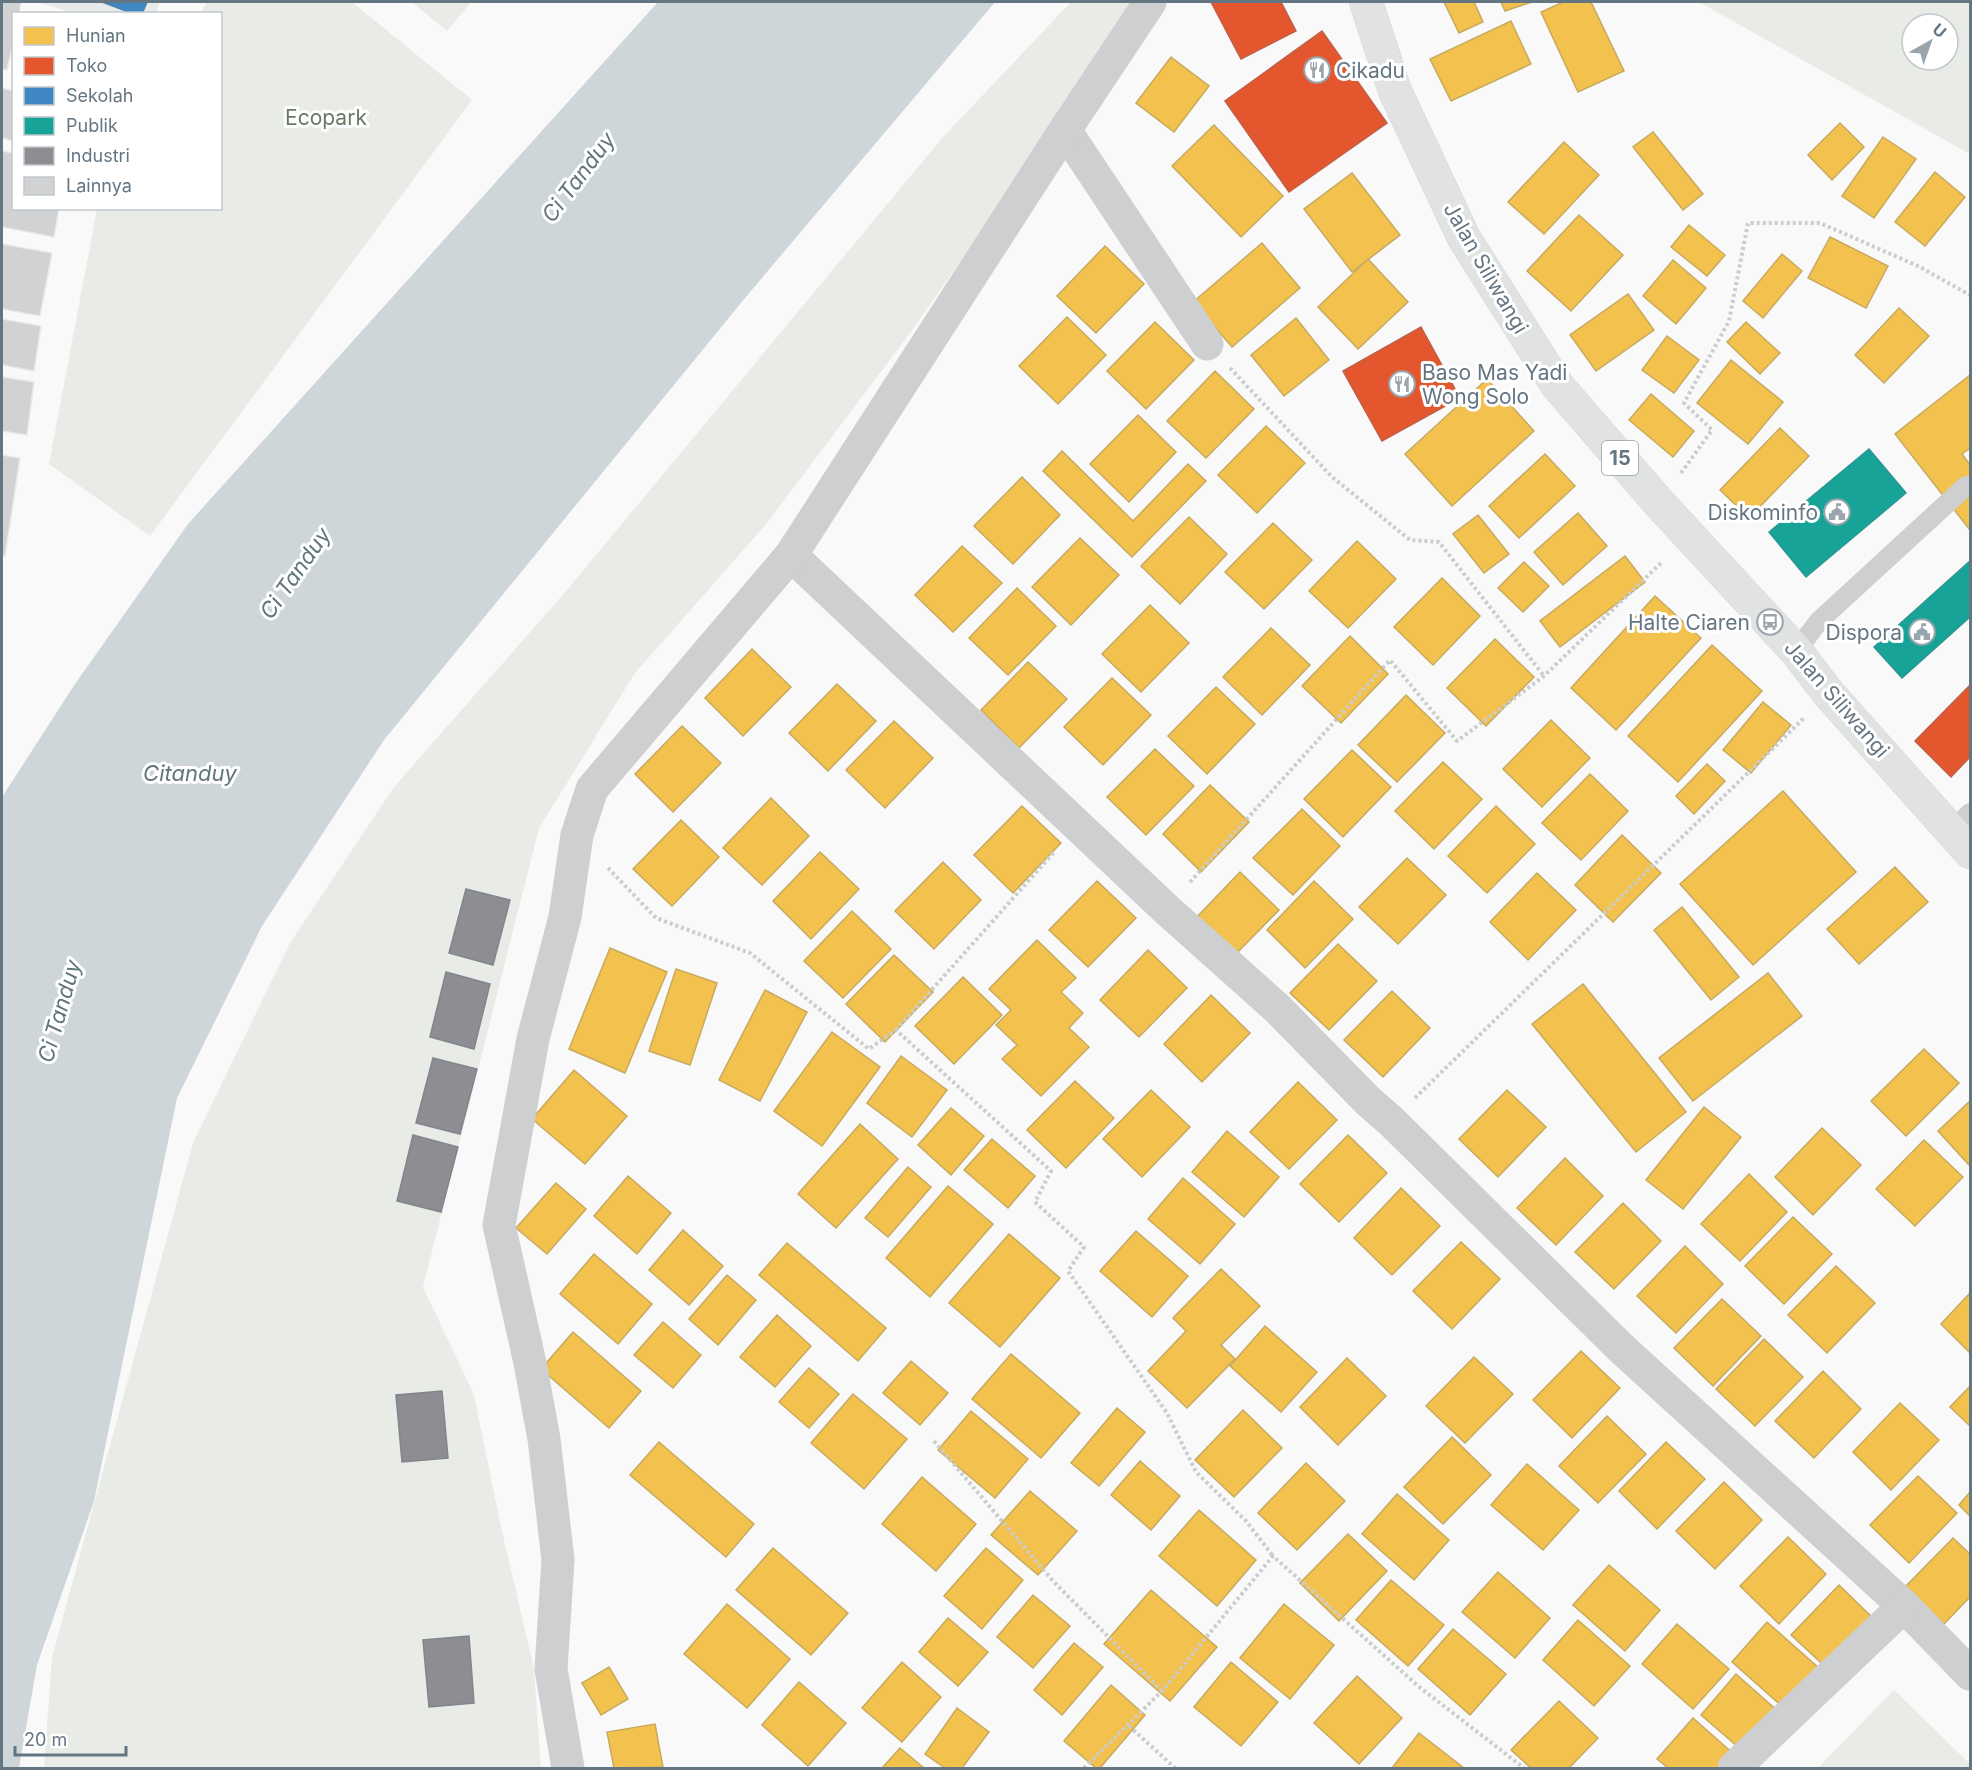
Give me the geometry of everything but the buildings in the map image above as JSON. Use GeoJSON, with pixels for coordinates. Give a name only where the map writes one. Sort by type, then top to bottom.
{"type":"FeatureCollection","features":[{"type":"Feature","properties":{"kind":"highway","name":"Jalan Siliwangi"},"geometry":{"type":"LineString","coordinates":[[1366,2],[1395,91],[1464,238],[1557,385],[1659,503],[1796,651],[1829,694],[1964,832]]}},
{"type":"Feature","properties":{"kind":"street"},"geometry":{"type":"LineString","coordinates":[[568,1768],[551,1669],[558,1560],[544,1439],[530,1363],[499,1225],[533,1039],[565,917],[576,835],[592,789],[791,555],[1150,2]]}},
{"type":"Feature","properties":{"kind":"street"},"geometry":{"type":"LineString","coordinates":[[1065,130],[1207,344]]}},
{"type":"Feature","properties":{"kind":"street"},"geometry":{"type":"LineString","coordinates":[[791,555],[1166,909],[1278,1009],[1368,1101],[1621,1348],[1904,1606],[1971,1674]]}},
{"type":"Feature","properties":{"kind":"street"},"geometry":{"type":"LineString","coordinates":[[1734,1768],[1904,1606]]}},
{"type":"Feature","properties":{"kind":"lane"},"geometry":{"type":"LineString","coordinates":[[1796,651],[1819,621],[1966,486]]}},
{"type":"Feature","properties":{"kind":"path"},"geometry":{"type":"LineString","coordinates":[[1659,503],[1713,430],[1684,403],[1729,321],[1748,223],[1820,223],[1918,266],[1971,295]]}},
{"type":"Feature","properties":{"kind":"path"},"geometry":{"type":"LineString","coordinates":[[1207,344],[1332,477],[1410,540],[1439,542],[1544,676]]}},
{"type":"Feature","properties":{"kind":"path"},"geometry":{"type":"LineString","coordinates":[[1166,909],[1390,660],[1457,741],[1544,676],[1690,535]]}},
{"type":"Feature","properties":{"kind":"path"},"geometry":{"type":"LineString","coordinates":[[1391,1121],[1829,694]]}},
{"type":"Feature","properties":{"kind":"path"},"geometry":{"type":"LineString","coordinates":[[576,835],[656,918],[750,952],[869,1049],[896,1030],[1078,825]]}},
{"type":"Feature","properties":{"kind":"path"},"geometry":{"type":"LineString","coordinates":[[896,1030],[1050,1171],[1035,1202],[1084,1247],[1068,1271],[1167,1413],[1196,1472],[1246,1521],[1273,1556],[1418,1686],[1524,1768]]}},
{"type":"Feature","properties":{"kind":"path"},"geometry":{"type":"LineString","coordinates":[[934,1441],[1053,1581],[1162,1691]]}},
{"type":"Feature","properties":{"kind":"path"},"geometry":{"type":"LineString","coordinates":[[1084,1768],[1130,1726],[1162,1691],[1273,1556]]}},
{"type":"Feature","properties":{"kind":"path"},"geometry":{"type":"LineString","coordinates":[[1130,1726],[1175,1768]]}},
{"type":"Feature","properties":{"kind":"shaded area"},"geometry":{"type":"Polygon","coordinates":[[[39,2],[160,2],[156,12],[69,12],[39,2]]]}},
{"type":"Feature","properties":{"kind":"green space","name":"Ecopark"},"geometry":{"type":"Polygon","coordinates":[[[207,2],[352,2],[472,100],[150,536],[49,464],[97,210],[222,210],[222,12],[202,12],[207,2]]]}},
{"type":"Feature","properties":{"kind":"green space"},"geometry":{"type":"Polygon","coordinates":[[[412,2],[471,2],[447,31],[412,2]]]}},
{"type":"Feature","properties":{"kind":"green space"},"geometry":{"type":"Polygon","coordinates":[[[1071,2],[1143,2],[910,333],[767,523],[635,673],[539,828],[423,1287],[474,1395],[501,1527],[534,1669],[541,1768],[44,1768],[52,1657],[193,1143],[290,943],[394,787],[567,590],[943,137],[1071,2]]]}},
{"type":"Feature","properties":{"kind":"green space"},"geometry":{"type":"Polygon","coordinates":[[[1699,2],[1970,2],[1970,154],[1699,2]]]}},
{"type":"Feature","properties":{"kind":"green space"},"geometry":{"type":"Polygon","coordinates":[[[1894,1690],[1970,1764],[1970,1768],[1818,1768],[1894,1690]]]}},
{"type":"Feature","properties":{"kind":"water","name":"Citanduy"},"geometry":{"type":"Polygon","coordinates":[[[658,2],[995,2],[745,298],[384,740],[262,926],[177,1098],[94,1501],[37,1665],[19,1768],[2,1768],[2,797],[75,684],[188,524],[658,2]]]}},
{"type":"Feature","properties":{"kind":"place","name":"Cikadu"},"geometry":{"type":"Point","coordinates":[1317,70]}},
{"type":"Feature","properties":{"kind":"place","name":"Baso Mas Yadi Wong Solo"},"geometry":{"type":"Point","coordinates":[1402,384]}},
{"type":"Feature","properties":{"kind":"place","name":"Diskominfo"},"geometry":{"type":"Point","coordinates":[1837,512]}},
{"type":"Feature","properties":{"kind":"place","name":"Halte Ciaren"},"geometry":{"type":"Point","coordinates":[1770,622]}},
{"type":"Feature","properties":{"kind":"place","name":"Dispora"},"geometry":{"type":"Point","coordinates":[1922,632]}},
{"type":"Feature","properties":{"kind":"water label","name":"Ci Tanduy"},"geometry":{"type":"Point","coordinates":[578,177]}},
{"type":"Feature","properties":{"kind":"water label","name":"Ci Tanduy"},"geometry":{"type":"Point","coordinates":[295,573]}},
{"type":"Feature","properties":{"kind":"water label","name":"Ci Tanduy"},"geometry":{"type":"Point","coordinates":[59,1011]}}]}
